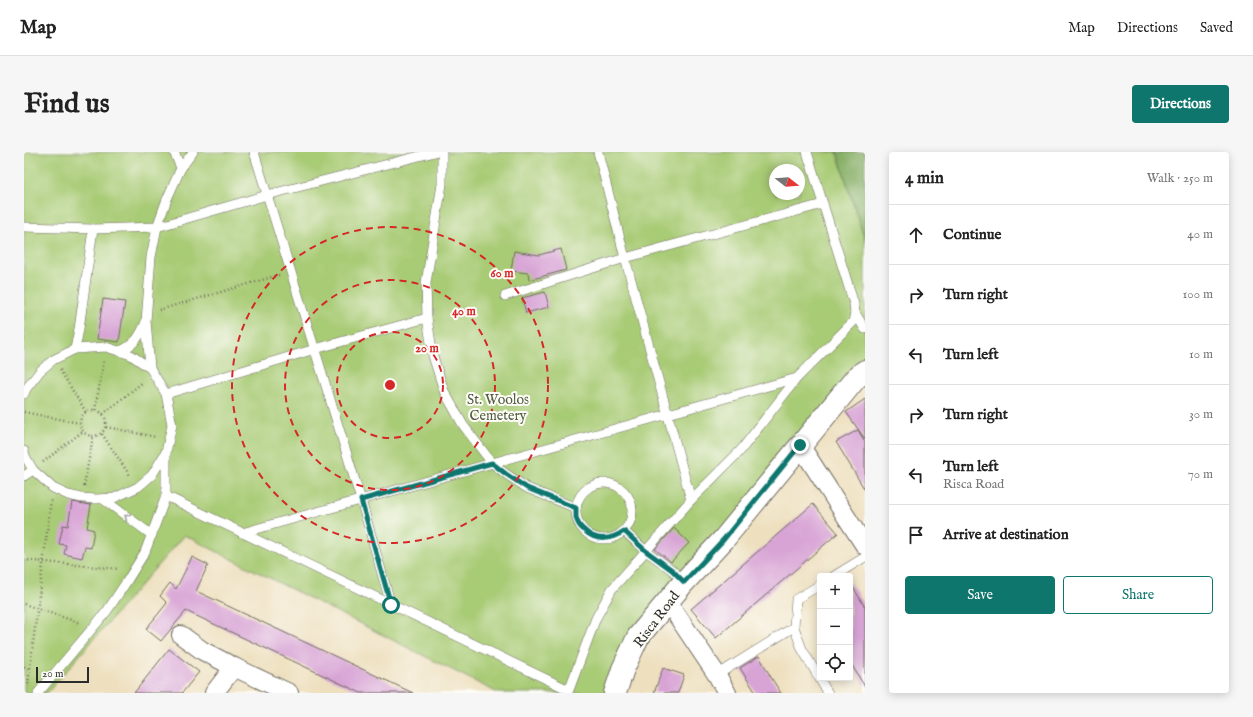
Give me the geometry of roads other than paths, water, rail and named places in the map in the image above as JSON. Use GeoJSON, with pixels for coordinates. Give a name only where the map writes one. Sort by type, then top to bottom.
{"type":"FeatureCollection","features":[{"type":"Feature","properties":{"kind":"main road","name":"Risca Road"},"geometry":{"type":"LineString","coordinates":[[615,693],[623,669],[638,637],[684,582],[724,539],[856,378],[865,371]]}},
{"type":"Feature","properties":{"kind":"street"},"geometry":{"type":"LineString","coordinates":[[800,445],[865,546]]}},
{"type":"Feature","properties":{"kind":"street"},"geometry":{"type":"LineString","coordinates":[[668,602],[717,675],[727,693]]}},
{"type":"Feature","properties":{"kind":"street"},"geometry":{"type":"LineString","coordinates":[[180,635],[203,651],[234,668],[289,693]]}},
{"type":"Feature","properties":{"kind":"street"},"geometry":{"type":"LineString","coordinates":[[214,693],[234,668]]}},
{"type":"Feature","properties":{"kind":"lane"},"geometry":{"type":"LineString","coordinates":[[174,152],[181,168]]}},
{"type":"Feature","properties":{"kind":"lane"},"geometry":{"type":"LineString","coordinates":[[152,371],[147,317],[151,257],[157,227],[167,199],[181,168],[193,152]]}},
{"type":"Feature","properties":{"kind":"lane"},"geometry":{"type":"LineString","coordinates":[[254,152],[361,500],[391,605]]}},
{"type":"Feature","properties":{"kind":"lane"},"geometry":{"type":"LineString","coordinates":[[24,227],[93,229],[157,227],[267,195],[435,152]]}},
{"type":"Feature","properties":{"kind":"lane"},"geometry":{"type":"LineString","coordinates":[[442,152],[442,184],[426,283],[427,318],[434,356],[444,391],[463,425],[492,463],[527,488],[576,508]]}},
{"type":"Feature","properties":{"kind":"lane"},"geometry":{"type":"LineString","coordinates":[[598,152],[691,500]]}},
{"type":"Feature","properties":{"kind":"lane"},"geometry":{"type":"LineString","coordinates":[[166,496],[569,690],[596,618],[612,589],[691,500],[741,450],[797,378],[852,322],[855,313],[854,304],[807,152]]}},
{"type":"Feature","properties":{"kind":"lane"},"geometry":{"type":"LineString","coordinates":[[505,296],[626,258],[823,204]]}},
{"type":"Feature","properties":{"kind":"lane"},"geometry":{"type":"LineString","coordinates":[[75,349],[93,229]]}},
{"type":"Feature","properties":{"kind":"lane"},"geometry":{"type":"LineString","coordinates":[[855,313],[865,329]]}},
{"type":"Feature","properties":{"kind":"lane"},"geometry":{"type":"LineString","coordinates":[[120,351],[130,346],[141,335],[147,317]]}},
{"type":"Feature","properties":{"kind":"lane"},"geometry":{"type":"LineString","coordinates":[[166,394],[315,349],[427,318]]}},
{"type":"Feature","properties":{"kind":"lane"},"geometry":{"type":"LineString","coordinates":[[24,394],[26,389],[40,371],[54,360],[75,349],[106,347],[131,355],[152,371],[166,394],[172,425],[166,452],[166,496],[145,552],[107,611],[38,693]]}},
{"type":"Feature","properties":{"kind":"lane"},"geometry":{"type":"LineString","coordinates":[[242,533],[797,378]]}},
{"type":"Feature","properties":{"kind":"lane"},"geometry":{"type":"LineString","coordinates":[[24,451],[33,470],[53,488],[68,495],[82,498],[102,499],[114,498],[138,487],[152,475],[166,452]]}},
{"type":"Feature","properties":{"kind":"lane"},"geometry":{"type":"LineString","coordinates":[[24,476],[33,470]]}},
{"type":"Feature","properties":{"kind":"lane"},"geometry":{"type":"LineString","coordinates":[[599,482],[618,486],[627,494],[631,503],[632,513],[630,523],[624,531],[617,536],[608,539],[598,539],[589,535],[580,526],[576,518],[577,501],[582,492],[599,482]]}},
{"type":"Feature","properties":{"kind":"lane"},"geometry":{"type":"LineString","coordinates":[[102,499],[152,535]]}},
{"type":"Feature","properties":{"kind":"lane"},"geometry":{"type":"LineString","coordinates":[[624,531],[646,551],[672,570],[684,582]]}},
{"type":"Feature","properties":{"kind":"lane"},"geometry":{"type":"LineString","coordinates":[[839,573],[865,557]]}},
{"type":"Feature","properties":{"kind":"lane"},"geometry":{"type":"LineString","coordinates":[[817,587],[796,599],[794,627],[802,648],[828,693]]}},
{"type":"Feature","properties":{"kind":"lane"},"geometry":{"type":"LineString","coordinates":[[717,675],[794,627]]}},
{"type":"Feature","properties":{"kind":"park label","name":"St. Woolos Cemetery"},"geometry":{"type":"Point","coordinates":[498,408]}}]}
